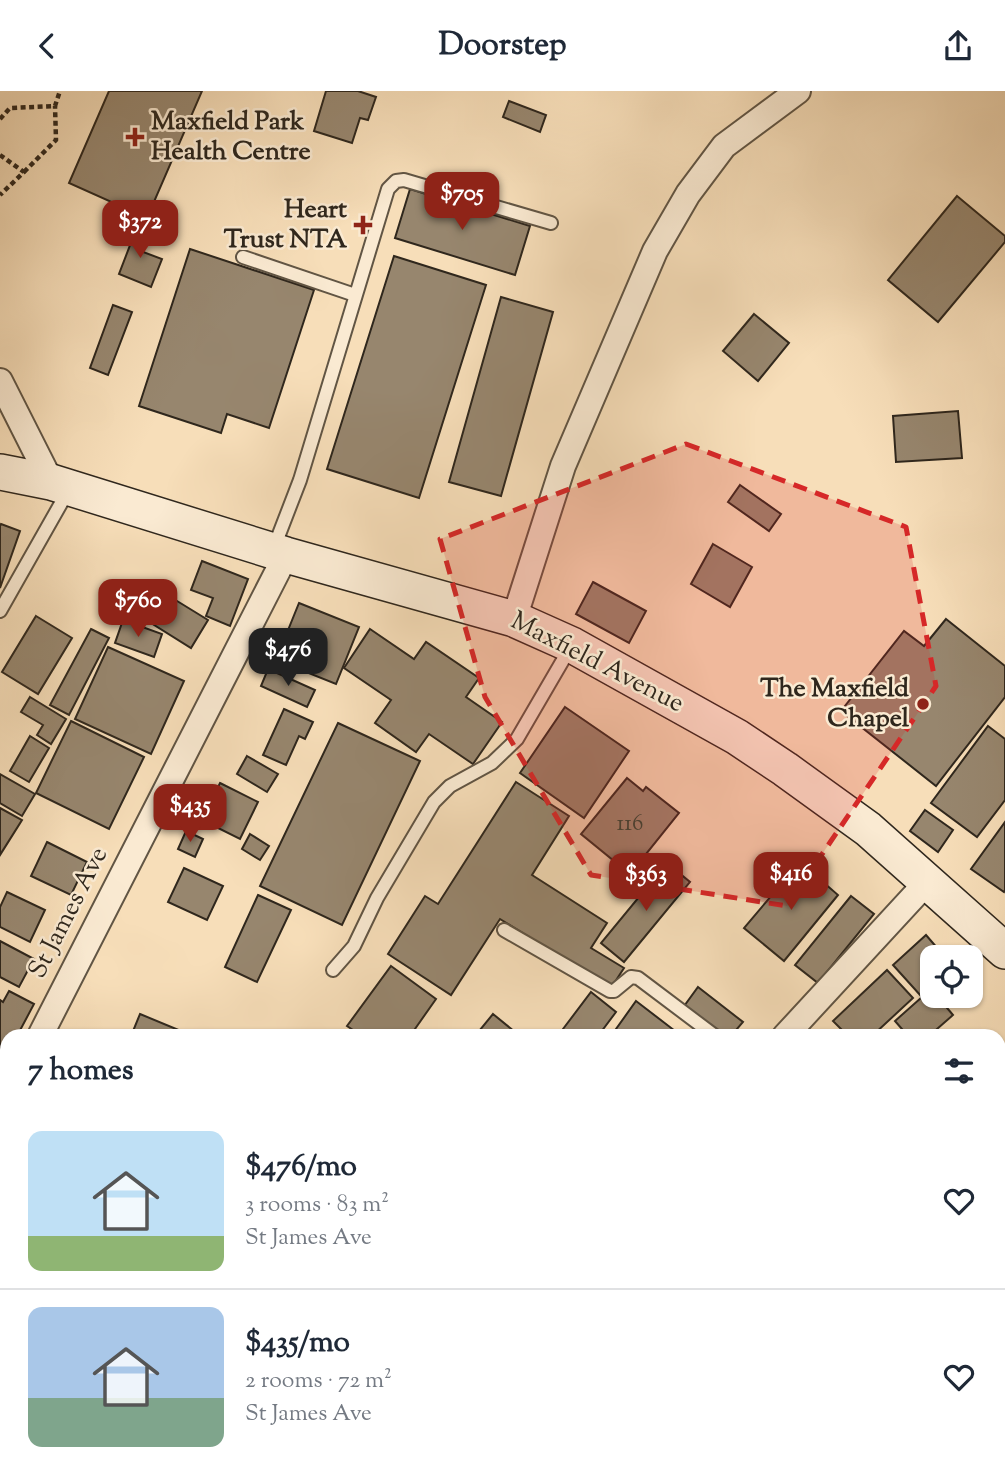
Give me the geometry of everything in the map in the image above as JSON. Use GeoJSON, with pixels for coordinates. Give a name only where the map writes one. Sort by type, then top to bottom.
{"type":"FeatureCollection","features":[{"type":"Feature","properties":{"kind":"main road","name":"Maxfield Avenue"},"geometry":{"type":"LineString","coordinates":[[0,472],[61,485],[279,553],[514,619],[572,645],[737,737],[868,829],[1005,951]]}},
{"type":"Feature","properties":{"kind":"street"},"geometry":{"type":"LineString","coordinates":[[514,619],[563,466],[655,251],[688,194],[724,146],[798,91]]}},
{"type":"Feature","properties":{"kind":"street"},"geometry":{"type":"LineString","coordinates":[[0,381],[61,485]]}},
{"type":"Feature","properties":{"kind":"street","name":"St James Ave"},"geometry":{"type":"LineString","coordinates":[[43,1029],[279,553]]}},
{"type":"Feature","properties":{"kind":"street"},"geometry":{"type":"LineString","coordinates":[[791,1029],[928,881]]}},
{"type":"Feature","properties":{"kind":"lane"},"geometry":{"type":"LineString","coordinates":[[279,553],[388,189],[396,181],[404,180],[551,223]]}},
{"type":"Feature","properties":{"kind":"lane"},"geometry":{"type":"LineString","coordinates":[[243,257],[355,295]]}},
{"type":"Feature","properties":{"kind":"lane"},"geometry":{"type":"LineString","coordinates":[[0,611],[61,485]]}},
{"type":"Feature","properties":{"kind":"lane"},"geometry":{"type":"LineString","coordinates":[[333,970],[354,946],[377,898],[433,802],[450,786],[492,763],[517,740],[572,645]]}},
{"type":"Feature","properties":{"kind":"lane"},"geometry":{"type":"LineString","coordinates":[[505,930],[610,991],[614,991],[631,977],[638,978],[706,1029]]}},
{"type":"Feature","properties":{"kind":"path"},"geometry":{"type":"LineString","coordinates":[[0,195],[56,140],[55,106],[60,91]]}},
{"type":"Feature","properties":{"kind":"path"},"geometry":{"type":"LineString","coordinates":[[0,119],[10,108],[55,106]]}},
{"type":"Feature","properties":{"kind":"path"},"geometry":{"type":"LineString","coordinates":[[0,155],[24,172]]}},
{"type":"Feature","properties":{"kind":"highlighted area"},"geometry":{"type":"Polygon","coordinates":[[[686,444],[906,527],[936,686],[787,906],[591,875],[485,697],[440,539],[686,444]]]}},
{"type":"Feature","properties":{"kind":"building","name":"Maxfield Park Health Centre"},"geometry":{"type":"Polygon","coordinates":[[[109,91],[202,91],[147,218],[69,183],[109,91]]]}},
{"type":"Feature","properties":{"kind":"building"},"geometry":{"type":"Polygon","coordinates":[[[326,91],[358,91],[376,97],[368,120],[360,118],[352,143],[314,131],[326,91]]]}},
{"type":"Feature","properties":{"kind":"building"},"geometry":{"type":"Polygon","coordinates":[[[509,101],[546,115],[540,132],[503,117],[509,101]]]}},
{"type":"Feature","properties":{"kind":"building"},"geometry":{"type":"Polygon","coordinates":[[[410,189],[530,226],[515,275],[395,238],[410,189]]]}},
{"type":"Feature","properties":{"kind":"building"},"geometry":{"type":"Polygon","coordinates":[[[957,196],[1005,236],[1005,242],[938,322],[888,280],[957,196]]]}},
{"type":"Feature","properties":{"kind":"building"},"geometry":{"type":"Polygon","coordinates":[[[137,227],[151,233],[143,252],[162,259],[151,287],[119,274],[137,227]]]}},
{"type":"Feature","properties":{"kind":"building"},"geometry":{"type":"Polygon","coordinates":[[[190,249],[314,290],[269,428],[227,414],[221,433],[139,406],[190,249]]]}},
{"type":"Feature","properties":{"kind":"building"},"geometry":{"type":"Polygon","coordinates":[[[394,256],[486,285],[419,498],[327,469],[394,256]]]}},
{"type":"Feature","properties":{"kind":"building"},"geometry":{"type":"Polygon","coordinates":[[[501,297],[553,312],[501,496],[449,482],[501,297]]]}},
{"type":"Feature","properties":{"kind":"building"},"geometry":{"type":"Polygon","coordinates":[[[113,305],[132,312],[108,375],[90,368],[113,305]]]}},
{"type":"Feature","properties":{"kind":"building"},"geometry":{"type":"Polygon","coordinates":[[[754,314],[789,343],[758,381],[723,351],[754,314]]]}},
{"type":"Feature","properties":{"kind":"building"},"geometry":{"type":"Polygon","coordinates":[[[958,411],[962,458],[896,462],[893,416],[958,411]]]}},
{"type":"Feature","properties":{"kind":"building"},"geometry":{"type":"Polygon","coordinates":[[[740,485],[781,514],[769,531],[728,502],[740,485]]]}},
{"type":"Feature","properties":{"kind":"building"},"geometry":{"type":"Polygon","coordinates":[[[1,524],[20,531],[0,588],[0,526],[1,524]]]}},
{"type":"Feature","properties":{"kind":"building"},"geometry":{"type":"Polygon","coordinates":[[[713,544],[752,567],[730,607],[691,584],[713,544]]]}},
{"type":"Feature","properties":{"kind":"building"},"geometry":{"type":"Polygon","coordinates":[[[202,561],[248,579],[230,626],[206,616],[213,598],[191,590],[202,561]]]}},
{"type":"Feature","properties":{"kind":"building"},"geometry":{"type":"Polygon","coordinates":[[[593,582],[646,611],[629,643],[576,614],[593,582]]]}},
{"type":"Feature","properties":{"kind":"building"},"geometry":{"type":"Polygon","coordinates":[[[151,585],[208,620],[191,648],[135,613],[151,585]]]}},
{"type":"Feature","properties":{"kind":"building"},"geometry":{"type":"Polygon","coordinates":[[[299,603],[359,627],[336,684],[276,660],[299,603]]]}},
{"type":"Feature","properties":{"kind":"building"},"geometry":{"type":"Polygon","coordinates":[[[36,616],[72,638],[38,694],[2,672],[36,616]]]}},
{"type":"Feature","properties":{"kind":"building","name":"The Maxfield Chapel"},"geometry":{"type":"Polygon","coordinates":[[[946,619],[1005,666],[1005,697],[936,786],[841,711],[904,631],[924,646],[946,619]]]}},
{"type":"Feature","properties":{"kind":"building"},"geometry":{"type":"Polygon","coordinates":[[[123,620],[162,634],[154,657],[115,643],[123,620]]]}},
{"type":"Feature","properties":{"kind":"building"},"geometry":{"type":"Polygon","coordinates":[[[91,629],[109,638],[69,715],[50,705],[91,629]]]}},
{"type":"Feature","properties":{"kind":"building"},"geometry":{"type":"Polygon","coordinates":[[[370,629],[414,659],[426,642],[479,678],[466,697],[502,722],[473,764],[429,734],[416,752],[375,723],[391,700],[344,668],[370,629]]]}},
{"type":"Feature","properties":{"kind":"building"},"geometry":{"type":"Polygon","coordinates":[[[108,647],[184,681],[151,754],[75,719],[108,647]]]}},
{"type":"Feature","properties":{"kind":"building"},"geometry":{"type":"Polygon","coordinates":[[[268,669],[315,690],[307,707],[261,686],[268,669]]]}},
{"type":"Feature","properties":{"kind":"building"},"geometry":{"type":"Polygon","coordinates":[[[30,697],[66,719],[51,744],[37,735],[43,725],[21,712],[30,697]]]}},
{"type":"Feature","properties":{"kind":"building"},"geometry":{"type":"Polygon","coordinates":[[[565,707],[629,751],[584,818],[520,773],[565,707]]]}},
{"type":"Feature","properties":{"kind":"building"},"geometry":{"type":"Polygon","coordinates":[[[284,709],[313,722],[305,739],[299,736],[286,765],[263,755],[284,709]]]}},
{"type":"Feature","properties":{"kind":"building"},"geometry":{"type":"Polygon","coordinates":[[[71,721],[144,757],[109,829],[36,793],[71,721]]]}},
{"type":"Feature","properties":{"kind":"building"},"geometry":{"type":"Polygon","coordinates":[[[338,723],[420,761],[342,925],[260,886],[338,723]]]}},
{"type":"Feature","properties":{"kind":"building"},"geometry":{"type":"Polygon","coordinates":[[[988,726],[1005,739],[1005,800],[977,837],[931,803],[988,726]]]}},
{"type":"Feature","properties":{"kind":"building"},"geometry":{"type":"Polygon","coordinates":[[[30,736],[49,748],[29,782],[10,771],[30,736]]]}},
{"type":"Feature","properties":{"kind":"building"},"geometry":{"type":"Polygon","coordinates":[[[247,756],[278,774],[267,792],[237,774],[247,756]]]}},
{"type":"Feature","properties":{"kind":"building"},"geometry":{"type":"Polygon","coordinates":[[[0,774],[35,794],[22,816],[0,803],[0,774]]]}},
{"type":"Feature","properties":{"kind":"building"},"geometry":{"type":"Polygon","coordinates":[[[627,778],[643,791],[646,787],[679,813],[630,874],[581,834],[627,778]]]}},
{"type":"Feature","properties":{"kind":"building"},"geometry":{"type":"Polygon","coordinates":[[[516,782],[569,816],[532,875],[607,923],[591,948],[624,968],[611,988],[500,919],[451,995],[388,954],[425,896],[438,904],[516,782]]]}},
{"type":"Feature","properties":{"kind":"building"},"geometry":{"type":"Polygon","coordinates":[[[220,783],[258,802],[240,839],[202,820],[220,783]]]}},
{"type":"Feature","properties":{"kind":"building"},"geometry":{"type":"Polygon","coordinates":[[[0,808],[22,820],[0,855],[0,808]]]}},
{"type":"Feature","properties":{"kind":"building"},"geometry":{"type":"Polygon","coordinates":[[[925,810],[953,830],[938,852],[910,831],[925,810]]]}},
{"type":"Feature","properties":{"kind":"building"},"geometry":{"type":"Polygon","coordinates":[[[1005,822],[1005,890],[1004,892],[971,869],[1005,822]]]}},
{"type":"Feature","properties":{"kind":"building"},"geometry":{"type":"Polygon","coordinates":[[[186,831],[203,839],[195,857],[178,849],[186,831]]]}},
{"type":"Feature","properties":{"kind":"building"},"geometry":{"type":"Polygon","coordinates":[[[250,834],[269,846],[260,860],[242,849],[250,834]]]}},
{"type":"Feature","properties":{"kind":"building"},"geometry":{"type":"Polygon","coordinates":[[[47,842],[87,862],[71,895],[31,876],[47,842]]]}},
{"type":"Feature","properties":{"kind":"building"},"geometry":{"type":"Polygon","coordinates":[[[800,862],[838,895],[784,961],[744,928],[800,862]]]}},
{"type":"Feature","properties":{"kind":"building"},"geometry":{"type":"Polygon","coordinates":[[[667,863],[690,882],[624,962],[601,943],[667,863]]]}},
{"type":"Feature","properties":{"kind":"building"},"geometry":{"type":"Polygon","coordinates":[[[184,868],[223,886],[207,920],[168,902],[184,868]]]}},
{"type":"Feature","properties":{"kind":"building"},"geometry":{"type":"Polygon","coordinates":[[[7,892],[45,910],[30,942],[0,927],[0,907],[7,892]]]}},
{"type":"Feature","properties":{"kind":"building"},"geometry":{"type":"Polygon","coordinates":[[[258,895],[291,910],[257,982],[225,967],[258,895]]]}},
{"type":"Feature","properties":{"kind":"building"},"geometry":{"type":"Polygon","coordinates":[[[851,896],[874,914],[818,983],[795,965],[851,896]]]}},
{"type":"Feature","properties":{"kind":"building"},"geometry":{"type":"Polygon","coordinates":[[[926,935],[935,945],[920,945],[920,995],[893,965],[926,935]]]}},
{"type":"Feature","properties":{"kind":"building"},"geometry":{"type":"Polygon","coordinates":[[[0,941],[34,959],[19,987],[0,977],[0,941]]]}},
{"type":"Feature","properties":{"kind":"building"},"geometry":{"type":"Polygon","coordinates":[[[391,966],[436,999],[415,1029],[352,1029],[347,1026],[391,966]]]}},
{"type":"Feature","properties":{"kind":"building"},"geometry":{"type":"Polygon","coordinates":[[[887,970],[913,998],[880,1029],[841,1029],[833,1021],[887,970]]]}},
{"type":"Feature","properties":{"kind":"building"},"geometry":{"type":"Polygon","coordinates":[[[698,987],[743,1022],[737,1029],[708,1029],[682,1009],[698,987]]]}},
{"type":"Feature","properties":{"kind":"building"},"geometry":{"type":"Polygon","coordinates":[[[9,991],[34,1004],[21,1029],[0,1029],[0,1000],[3,1002],[9,991]]]}},
{"type":"Feature","properties":{"kind":"building"},"geometry":{"type":"Polygon","coordinates":[[[591,992],[616,1012],[603,1029],[563,1029],[591,992]]]}},
{"type":"Feature","properties":{"kind":"building"},"geometry":{"type":"Polygon","coordinates":[[[920,999],[920,1008],[947,1008],[953,1015],[937,1029],[902,1029],[895,1021],[920,999]]]}},
{"type":"Feature","properties":{"kind":"building"},"geometry":{"type":"Polygon","coordinates":[[[636,1001],[672,1029],[616,1029],[636,1001]]]}},
{"type":"Feature","properties":{"kind":"building"},"geometry":{"type":"Polygon","coordinates":[[[140,1014],[176,1029],[134,1029],[140,1014]]]}},
{"type":"Feature","properties":{"kind":"building"},"geometry":{"type":"Polygon","coordinates":[[[493,1014],[511,1029],[481,1029],[493,1014]]]}},
{"type":"Feature","properties":{"kind":"place","name":"Maxfield Park Health Centre"},"geometry":{"type":"Point","coordinates":[135,137]}},
{"type":"Feature","properties":{"kind":"place","name":"Heart Trust NTA"},"geometry":{"type":"Point","coordinates":[363,225]}},
{"type":"Feature","properties":{"kind":"place","name":"The Maxfield Chapel"},"geometry":{"type":"Point","coordinates":[923,704]}}]}
